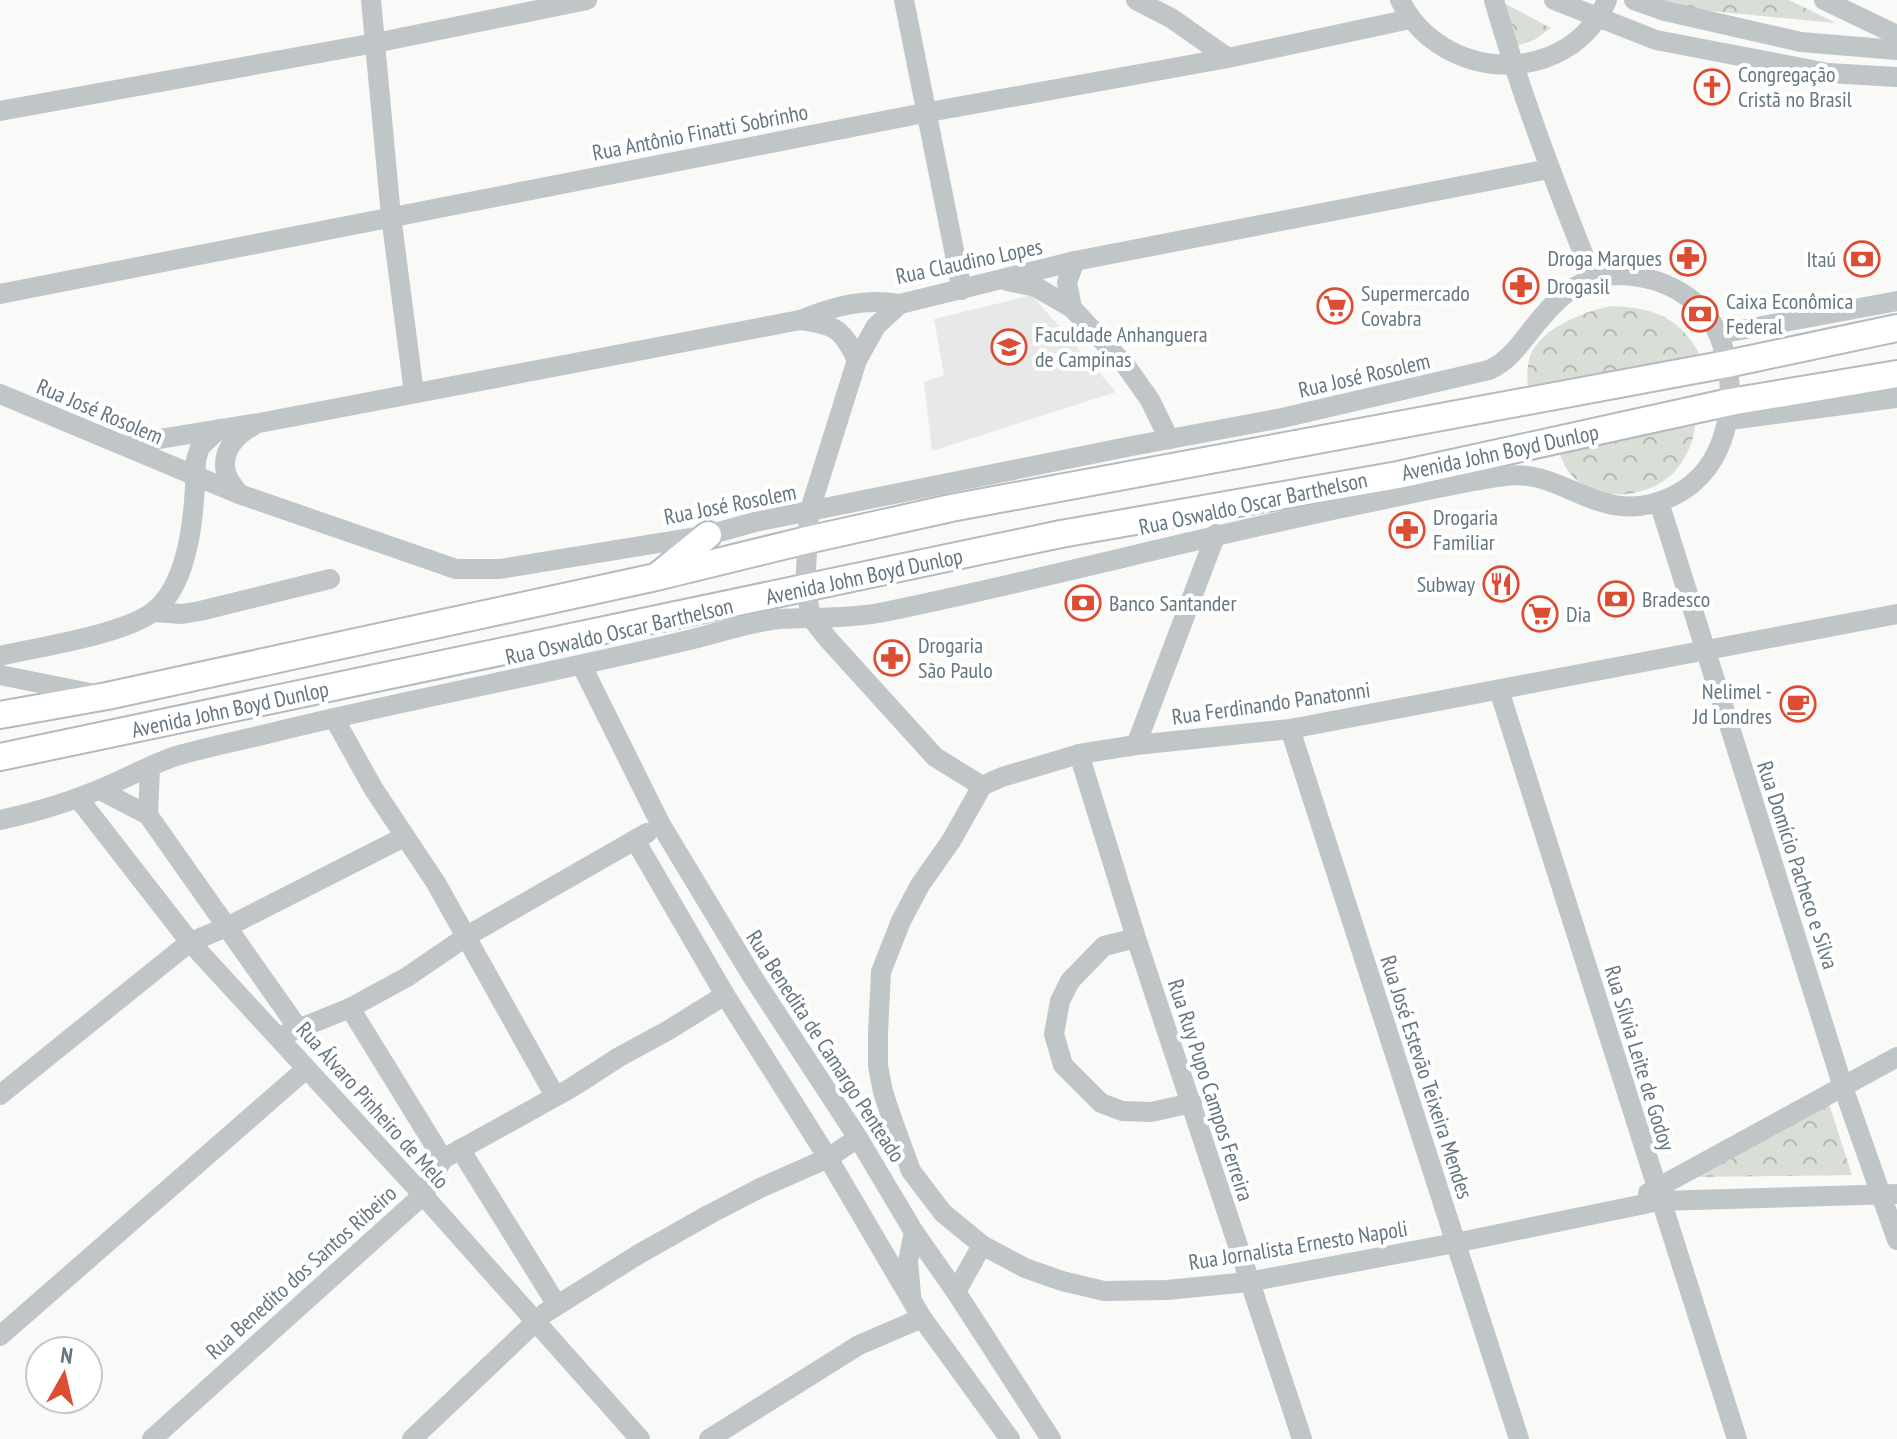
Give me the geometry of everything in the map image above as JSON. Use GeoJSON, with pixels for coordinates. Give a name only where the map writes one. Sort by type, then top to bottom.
{"type":"FeatureCollection","features":[{"type":"Feature","properties":{"kind":"main road","name":"Avenida John Boyd Dunlop"},"geometry":{"type":"LineString","coordinates":[[0,715],[107,696],[656,577],[951,508],[1727,364],[1897,328]]}},
{"type":"Feature","properties":{"kind":"main road","name":"Avenida John Boyd Dunlop"},"geometry":{"type":"LineString","coordinates":[[0,757],[1061,534],[1398,475],[1730,411],[1897,374]]}},
{"type":"Feature","properties":{"kind":"main road"},"geometry":{"type":"LineString","coordinates":[[656,577],[708,535]]}},
{"type":"Feature","properties":{"kind":"street"},"geometry":{"type":"LineString","coordinates":[[371,0],[391,216],[414,393]]}},
{"type":"Feature","properties":{"kind":"street"},"geometry":{"type":"LineString","coordinates":[[0,111],[375,43],[587,0]]}},
{"type":"Feature","properties":{"kind":"street"},"geometry":{"type":"LineString","coordinates":[[904,0],[929,112],[962,290]]}},
{"type":"Feature","properties":{"kind":"street"},"geometry":{"type":"LineString","coordinates":[[1136,0],[1171,18],[1228,58]]}},
{"type":"Feature","properties":{"kind":"street"},"geometry":{"type":"LineString","coordinates":[[1400,0],[1410,19],[1444,47],[1485,64],[1545,60],[1575,43],[1603,10]]}},
{"type":"Feature","properties":{"kind":"street"},"geometry":{"type":"LineString","coordinates":[[1494,0],[1549,169],[1593,278]]}},
{"type":"Feature","properties":{"kind":"street"},"geometry":{"type":"LineString","coordinates":[[1554,0],[1603,10],[1656,40],[1828,73],[1897,77]]}},
{"type":"Feature","properties":{"kind":"street"},"geometry":{"type":"LineString","coordinates":[[1634,0],[1665,11],[1801,42],[1897,50]]}},
{"type":"Feature","properties":{"kind":"street"},"geometry":{"type":"LineString","coordinates":[[1824,0],[1897,35]]}},
{"type":"Feature","properties":{"kind":"street","name":"Rua Antônio Finatti Sobrinho"},"geometry":{"type":"LineString","coordinates":[[0,294],[929,112],[1228,58],[1410,19]]}},
{"type":"Feature","properties":{"kind":"street","name":"Rua Claudino Lopes"},"geometry":{"type":"LineString","coordinates":[[122,445],[259,423],[800,320],[831,307],[875,300],[900,304],[1075,261],[1549,169]]}},
{"type":"Feature","properties":{"kind":"street"},"geometry":{"type":"LineString","coordinates":[[1072,308],[1067,282],[1075,261]]}},
{"type":"Feature","properties":{"kind":"street","name":"Avenida John Boyd Dunlop"},"geometry":{"type":"LineString","coordinates":[[1489,370],[1508,358],[1550,305],[1570,290],[1593,278],[1626,274],[1658,280],[1684,293],[1697,304],[1719,334],[1727,364],[1730,411],[1719,448],[1684,490],[1659,502],[1641,506],[1607,504],[1533,477],[1507,475]]}},
{"type":"Feature","properties":{"kind":"street"},"geometry":{"type":"LineString","coordinates":[[1001,280],[1036,287],[1072,308],[1126,366],[1150,400],[1169,439]]}},
{"type":"Feature","properties":{"kind":"street"},"geometry":{"type":"LineString","coordinates":[[1719,334],[1897,301]]}},
{"type":"Feature","properties":{"kind":"street"},"geometry":{"type":"LineString","coordinates":[[900,304],[876,326],[857,360],[809,513],[805,589],[812,619],[935,757],[982,786]]}},
{"type":"Feature","properties":{"kind":"street"},"geometry":{"type":"LineString","coordinates":[[800,320],[826,324],[845,336],[857,360]]}},
{"type":"Feature","properties":{"kind":"street","name":"Rua José Rosolem"},"geometry":{"type":"LineString","coordinates":[[0,394],[239,494],[456,569],[500,569],[708,535],[755,522],[1282,418],[1489,370]]}},
{"type":"Feature","properties":{"kind":"street"},"geometry":{"type":"LineString","coordinates":[[1730,411],[1897,398]]}},
{"type":"Feature","properties":{"kind":"street","name":"Rua Claudino Lopes"},"geometry":{"type":"LineString","coordinates":[[239,494],[225,473],[227,457],[231,443],[238,434],[259,423]]}},
{"type":"Feature","properties":{"kind":"street"},"geometry":{"type":"LineString","coordinates":[[0,656],[110,631],[154,612],[169,594],[187,554],[196,460],[200,447],[219,429]]}},
{"type":"Feature","properties":{"kind":"street","name":"Rua Oswaldo Oscar Barthelson"},"geometry":{"type":"LineString","coordinates":[[0,820],[40,811],[100,790],[172,757],[334,718],[582,666],[773,620],[882,613],[1216,534],[1507,475]]}},
{"type":"Feature","properties":{"kind":"street","name":"Rua Domício Pacheco e Silva"},"geometry":{"type":"LineString","coordinates":[[1659,502],[1843,1087],[1889,1194],[1897,1240]]}},
{"type":"Feature","properties":{"kind":"street"},"geometry":{"type":"LineString","coordinates":[[1136,745],[1216,534]]}},
{"type":"Feature","properties":{"kind":"street"},"geometry":{"type":"LineString","coordinates":[[154,612],[182,614],[200,611],[330,579]]}},
{"type":"Feature","properties":{"kind":"street","name":"Rua Ferdinando Panatonni"},"geometry":{"type":"LineString","coordinates":[[982,786],[1079,754],[1290,729],[1897,614]]}},
{"type":"Feature","properties":{"kind":"street","name":"Rua Benedita de Camargo Penteado"},"geometry":{"type":"LineString","coordinates":[[582,666],[661,825],[752,976],[858,1138],[914,1232],[1051,1439]]}},
{"type":"Feature","properties":{"kind":"street"},"geometry":{"type":"LineString","coordinates":[[0,675],[107,696]]}},
{"type":"Feature","properties":{"kind":"street","name":"Rua Sílvia Leite de Godoy"},"geometry":{"type":"LineString","coordinates":[[1499,690],[1737,1439]]}},
{"type":"Feature","properties":{"kind":"street"},"geometry":{"type":"LineString","coordinates":[[334,718],[467,936],[555,1096]]}},
{"type":"Feature","properties":{"kind":"street","name":"Rua José Estevão Teixeira Mendes"},"geometry":{"type":"LineString","coordinates":[[1290,729],[1519,1439]]}},
{"type":"Feature","properties":{"kind":"street","name":"Rua Ruy Pupo Campos Ferreira"},"geometry":{"type":"LineString","coordinates":[[1079,754],[1136,938],[1302,1439]]}},
{"type":"Feature","properties":{"kind":"street"},"geometry":{"type":"LineString","coordinates":[[148,815],[150,768]]}},
{"type":"Feature","properties":{"kind":"street","name":"Rua Jornalista Ernesto Napoli"},"geometry":{"type":"LineString","coordinates":[[982,786],[951,841],[920,885],[901,921],[881,972],[878,1066],[883,1092],[911,1171],[943,1213],[982,1245],[1025,1268],[1104,1291],[1167,1290],[1248,1282],[1455,1243],[1622,1208],[1658,1194],[1889,1194]]}},
{"type":"Feature","properties":{"kind":"street"},"geometry":{"type":"LineString","coordinates":[[100,790],[148,815],[298,1028]]}},
{"type":"Feature","properties":{"kind":"street","name":"Rua Álvaro Pinheiro de Melo"},"geometry":{"type":"LineString","coordinates":[[78,798],[190,942],[423,1195],[640,1439]]}},
{"type":"Feature","properties":{"kind":"street"},"geometry":{"type":"LineString","coordinates":[[278,1037],[350,1008],[407,977],[467,936],[661,825]]}},
{"type":"Feature","properties":{"kind":"street"},"geometry":{"type":"LineString","coordinates":[[0,1095],[190,942],[227,927],[404,837]]}},
{"type":"Feature","properties":{"kind":"street"},"geometry":{"type":"LineString","coordinates":[[635,840],[725,995],[828,1158],[922,1318],[1010,1439]]}},
{"type":"Feature","properties":{"kind":"street"},"geometry":{"type":"LineString","coordinates":[[1136,938],[1104,946],[1070,981],[1060,1001],[1054,1034],[1063,1065],[1101,1103],[1122,1111],[1151,1112],[1192,1103]]}},
{"type":"Feature","properties":{"kind":"street"},"geometry":{"type":"LineString","coordinates":[[452,1154],[725,995]]}},
{"type":"Feature","properties":{"kind":"street"},"geometry":{"type":"LineString","coordinates":[[350,1008],[557,1305]]}},
{"type":"Feature","properties":{"kind":"street"},"geometry":{"type":"LineString","coordinates":[[1658,1194],[1897,1057]]}},
{"type":"Feature","properties":{"kind":"street"},"geometry":{"type":"LineString","coordinates":[[0,1336],[306,1069]]}},
{"type":"Feature","properties":{"kind":"street"},"geometry":{"type":"LineString","coordinates":[[412,1439],[557,1305],[722,1207],[828,1158],[858,1138]]}},
{"type":"Feature","properties":{"kind":"street","name":"Rua Benedito dos Santos Ribeiro"},"geometry":{"type":"LineString","coordinates":[[152,1439],[423,1195],[452,1154]]}},
{"type":"Feature","properties":{"kind":"street"},"geometry":{"type":"LineString","coordinates":[[911,1299],[908,1261],[914,1232]]}},
{"type":"Feature","properties":{"kind":"street"},"geometry":{"type":"LineString","coordinates":[[956,1292],[982,1245]]}},
{"type":"Feature","properties":{"kind":"street"},"geometry":{"type":"LineString","coordinates":[[709,1439],[859,1345],[922,1318]]}},
{"type":"Feature","properties":{"kind":"shaded area","name":"Faculdade Anhanguera de Campinas"},"geometry":{"type":"Polygon","coordinates":[[[1032,295],[1116,392],[932,451],[924,382],[944,375],[934,319],[1032,295]]]}},
{"type":"Feature","properties":{"kind":"green space"},"geometry":{"type":"Polygon","coordinates":[[[1498,0],[1551,28],[1534,40],[1513,47],[1498,0]]]}},
{"type":"Feature","properties":{"kind":"green space"},"geometry":{"type":"Polygon","coordinates":[[[1641,0],[1789,0],[1836,23],[1689,9],[1641,0]]]}},
{"type":"Feature","properties":{"kind":"green space"},"geometry":{"type":"Polygon","coordinates":[[[1611,306],[1656,313],[1667,319],[1687,335],[1704,362],[1529,398],[1529,360],[1541,339],[1562,324],[1611,306]]]}},
{"type":"Feature","properties":{"kind":"green space"},"geometry":{"type":"Polygon","coordinates":[[[1696,417],[1690,445],[1676,470],[1665,480],[1638,492],[1607,494],[1593,490],[1569,472],[1558,449],[1696,417]]]}},
{"type":"Feature","properties":{"kind":"green space"},"geometry":{"type":"Polygon","coordinates":[[[1829,1104],[1852,1175],[1691,1177],[1829,1104]]]}},
{"type":"Feature","properties":{"kind":"place","name":"Congregação Cristã no Brasil"},"geometry":{"type":"Point","coordinates":[1712,87]}},
{"type":"Feature","properties":{"kind":"place","name":"Droga Marques"},"geometry":{"type":"Point","coordinates":[1688,258]}},
{"type":"Feature","properties":{"kind":"place","name":"Itaú"},"geometry":{"type":"Point","coordinates":[1862,259]}},
{"type":"Feature","properties":{"kind":"place","name":"Drogasil"},"geometry":{"type":"Point","coordinates":[1521,286]}},
{"type":"Feature","properties":{"kind":"place","name":"Supermercado Covabra"},"geometry":{"type":"Point","coordinates":[1335,306]}},
{"type":"Feature","properties":{"kind":"place","name":"Caixa Econômica Federal"},"geometry":{"type":"Point","coordinates":[1700,314]}},
{"type":"Feature","properties":{"kind":"place","name":"Faculdade Anhanguera de Campinas"},"geometry":{"type":"Point","coordinates":[1009,347]}},
{"type":"Feature","properties":{"kind":"place","name":"Drogaria Familiar"},"geometry":{"type":"Point","coordinates":[1407,530]}},
{"type":"Feature","properties":{"kind":"place","name":"Subway"},"geometry":{"type":"Point","coordinates":[1501,584]}},
{"type":"Feature","properties":{"kind":"place","name":"Bradesco"},"geometry":{"type":"Point","coordinates":[1616,599]}},
{"type":"Feature","properties":{"kind":"place","name":"Banco Santander"},"geometry":{"type":"Point","coordinates":[1083,603]}},
{"type":"Feature","properties":{"kind":"place","name":"Dia"},"geometry":{"type":"Point","coordinates":[1540,614]}},
{"type":"Feature","properties":{"kind":"place","name":"Drogaria São Paulo"},"geometry":{"type":"Point","coordinates":[892,658]}},
{"type":"Feature","properties":{"kind":"place","name":"Nelimel - Jd Londres"},"geometry":{"type":"Point","coordinates":[1798,704]}}]}
